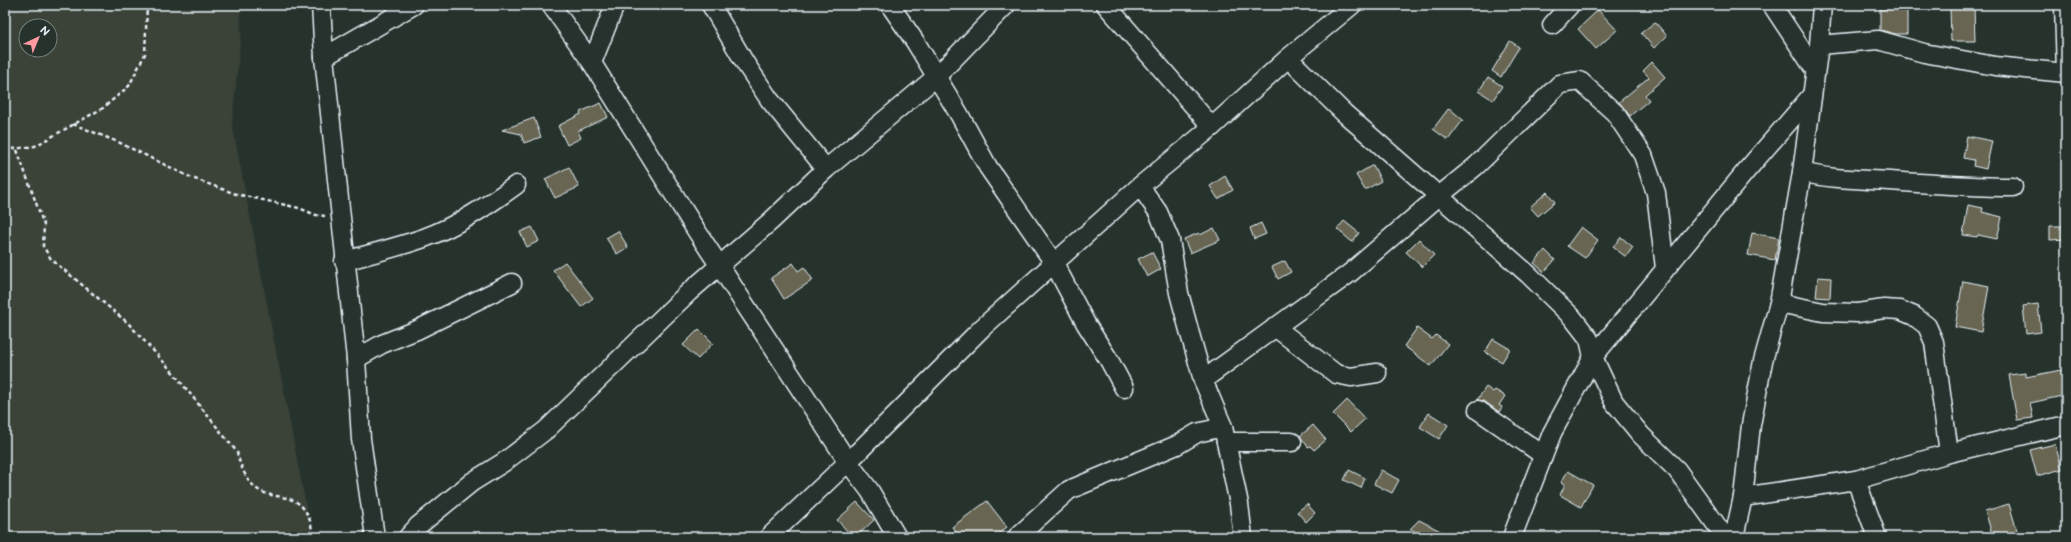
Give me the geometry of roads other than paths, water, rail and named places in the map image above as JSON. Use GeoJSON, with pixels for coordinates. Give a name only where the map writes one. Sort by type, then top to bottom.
{"type":"FeatureCollection","features":[{"type":"Feature","properties":{"kind":"street"},"geometry":{"type":"LineString","coordinates":[[321,5],[324,57],[344,261],[356,359],[361,439],[376,537]]}},
{"type":"Feature","properties":{"kind":"street"},"geometry":{"type":"LineString","coordinates":[[324,57],[414,5]]}},
{"type":"Feature","properties":{"kind":"street"},"geometry":{"type":"LineString","coordinates":[[551,5],[592,63],[696,230],[848,462],[870,491],[885,529],[897,537]]}},
{"type":"Feature","properties":{"kind":"street"},"geometry":{"type":"LineString","coordinates":[[592,63],[615,5]]}},
{"type":"Feature","properties":{"kind":"street"},"geometry":{"type":"LineString","coordinates":[[711,5],[745,63],[769,98],[826,168]]}},
{"type":"Feature","properties":{"kind":"street"},"geometry":{"type":"LineString","coordinates":[[890,5],[916,43],[959,114],[992,174],[1054,263],[1086,324],[1109,360],[1124,388]]}},
{"type":"Feature","properties":{"kind":"street"},"geometry":{"type":"LineString","coordinates":[[408,537],[418,526],[472,482],[504,462],[546,430],[684,297],[771,222],[826,168],[936,77],[1006,5]]}},
{"type":"Feature","properties":{"kind":"street"},"geometry":{"type":"LineString","coordinates":[[1106,5],[1212,127]]}},
{"type":"Feature","properties":{"kind":"street"},"geometry":{"type":"LineString","coordinates":[[769,537],[848,462],[982,328],[1140,186],[1212,127],[1288,58],[1352,5]]}},
{"type":"Feature","properties":{"kind":"street"},"geometry":{"type":"LineString","coordinates":[[1552,25],[1570,5]]}},
{"type":"Feature","properties":{"kind":"street"},"geometry":{"type":"LineString","coordinates":[[1772,5],[1815,70]]}},
{"type":"Feature","properties":{"kind":"street"},"geometry":{"type":"LineString","coordinates":[[1734,537],[1743,497],[1751,425],[1763,361],[1778,303],[1802,172],[1819,45],[1822,5]]}},
{"type":"Feature","properties":{"kind":"street"},"geometry":{"type":"LineString","coordinates":[[1819,45],[1878,40],[1924,53],[1995,66],[2066,73],[2064,5]]}},
{"type":"Feature","properties":{"kind":"street"},"geometry":{"type":"LineString","coordinates":[[1288,58],[1344,113],[1528,274],[1572,317],[1589,339],[1593,357],[1614,402],[1641,435],[1677,470],[1725,537]]}},
{"type":"Feature","properties":{"kind":"street"},"geometry":{"type":"LineString","coordinates":[[1203,380],[1350,273],[1476,166],[1560,84],[1580,81],[1615,113],[1643,155],[1656,193],[1665,268]]}},
{"type":"Feature","properties":{"kind":"street"},"geometry":{"type":"LineString","coordinates":[[1512,537],[1552,433],[1593,357],[1780,130],[1812,95]]}},
{"type":"Feature","properties":{"kind":"street"},"geometry":{"type":"LineString","coordinates":[[1802,172],[1824,178],[1954,186],[2013,187]]}},
{"type":"Feature","properties":{"kind":"street"},"geometry":{"type":"LineString","coordinates":[[344,261],[424,238],[449,227],[495,200],[516,185]]}},
{"type":"Feature","properties":{"kind":"street"},"geometry":{"type":"LineString","coordinates":[[1140,186],[1158,212],[1170,240],[1178,293],[1203,380],[1225,434],[1239,504],[1243,537]]}},
{"type":"Feature","properties":{"kind":"street"},"geometry":{"type":"LineString","coordinates":[[356,359],[382,344],[417,330],[512,283]]}},
{"type":"Feature","properties":{"kind":"street"},"geometry":{"type":"LineString","coordinates":[[1778,303],[1823,312],[1858,313],[1884,309],[1900,310],[1914,316],[1927,326],[1934,342],[1949,453]]}},
{"type":"Feature","properties":{"kind":"street"},"geometry":{"type":"LineString","coordinates":[[1275,327],[1336,374],[1351,377],[1377,373]]}},
{"type":"Feature","properties":{"kind":"street"},"geometry":{"type":"LineString","coordinates":[[1478,410],[1543,455]]}},
{"type":"Feature","properties":{"kind":"street"},"geometry":{"type":"LineString","coordinates":[[1743,497],[1856,480],[1949,453],[2066,425]]}},
{"type":"Feature","properties":{"kind":"street"},"geometry":{"type":"LineString","coordinates":[[1017,537],[1069,490],[1177,445],[1197,434],[1225,434],[1292,442]]}},
{"type":"Feature","properties":{"kind":"street"},"geometry":{"type":"LineString","coordinates":[[1856,480],[1877,537]]}}]}
